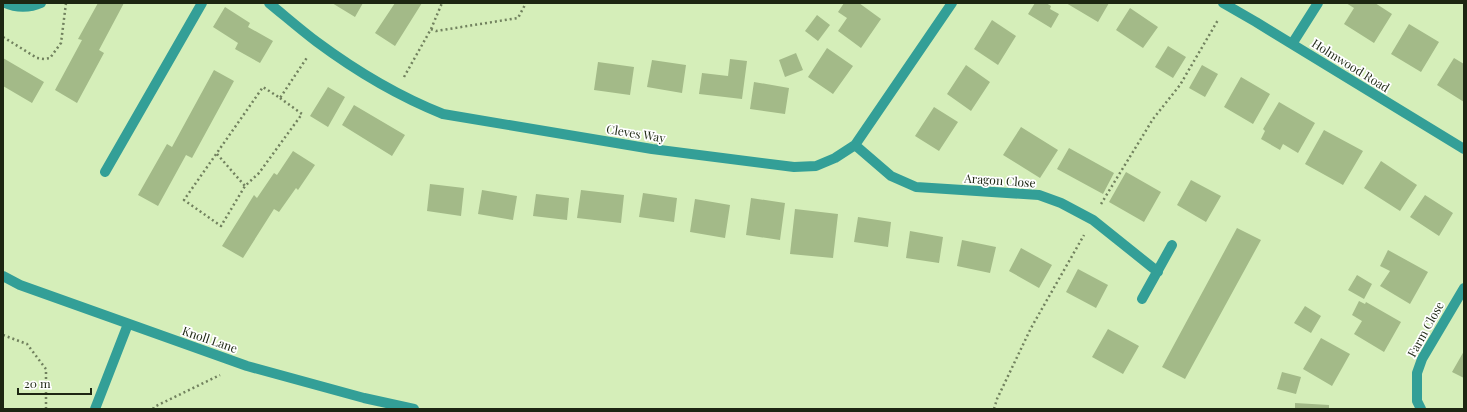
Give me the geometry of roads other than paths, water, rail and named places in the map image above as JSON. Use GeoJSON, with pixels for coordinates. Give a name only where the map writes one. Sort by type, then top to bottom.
{"type":"FeatureCollection","features":[{"type":"Feature","properties":{"kind":"street"},"geometry":{"type":"LineString","coordinates":[[5,3],[10,5],[33,7],[42,3]]}},
{"type":"Feature","properties":{"kind":"street"},"geometry":{"type":"LineString","coordinates":[[105,172],[202,3]]}},
{"type":"Feature","properties":{"kind":"street","name":"Cleves Way"},"geometry":{"type":"LineString","coordinates":[[269,3],[317,42],[395,92],[443,114],[470,120],[652,149],[786,166],[816,166],[835,158],[855,145],[952,3]]}},
{"type":"Feature","properties":{"kind":"street"},"geometry":{"type":"LineString","coordinates":[[1292,44],[1318,3]]}},
{"type":"Feature","properties":{"kind":"street","name":"Holmwood Road"},"geometry":{"type":"LineString","coordinates":[[1225,4],[1464,149]]}},
{"type":"Feature","properties":{"kind":"street","name":"Aragon Close"},"geometry":{"type":"LineString","coordinates":[[855,145],[891,176],[916,187],[1039,195],[1060,203],[1093,220],[1158,272]]}},
{"type":"Feature","properties":{"kind":"street"},"geometry":{"type":"LineString","coordinates":[[1142,299],[1172,245]]}},
{"type":"Feature","properties":{"kind":"street","name":"Knoll Lane"},"geometry":{"type":"LineString","coordinates":[[3,276],[20,285],[243,364],[364,398],[414,409]]}},
{"type":"Feature","properties":{"kind":"street","name":"Farm Close"},"geometry":{"type":"LineString","coordinates":[[1421,409],[1417,401],[1417,373],[1422,359],[1464,288]]}},
{"type":"Feature","properties":{"kind":"street"},"geometry":{"type":"LineString","coordinates":[[95,409],[128,324]]}}]}
